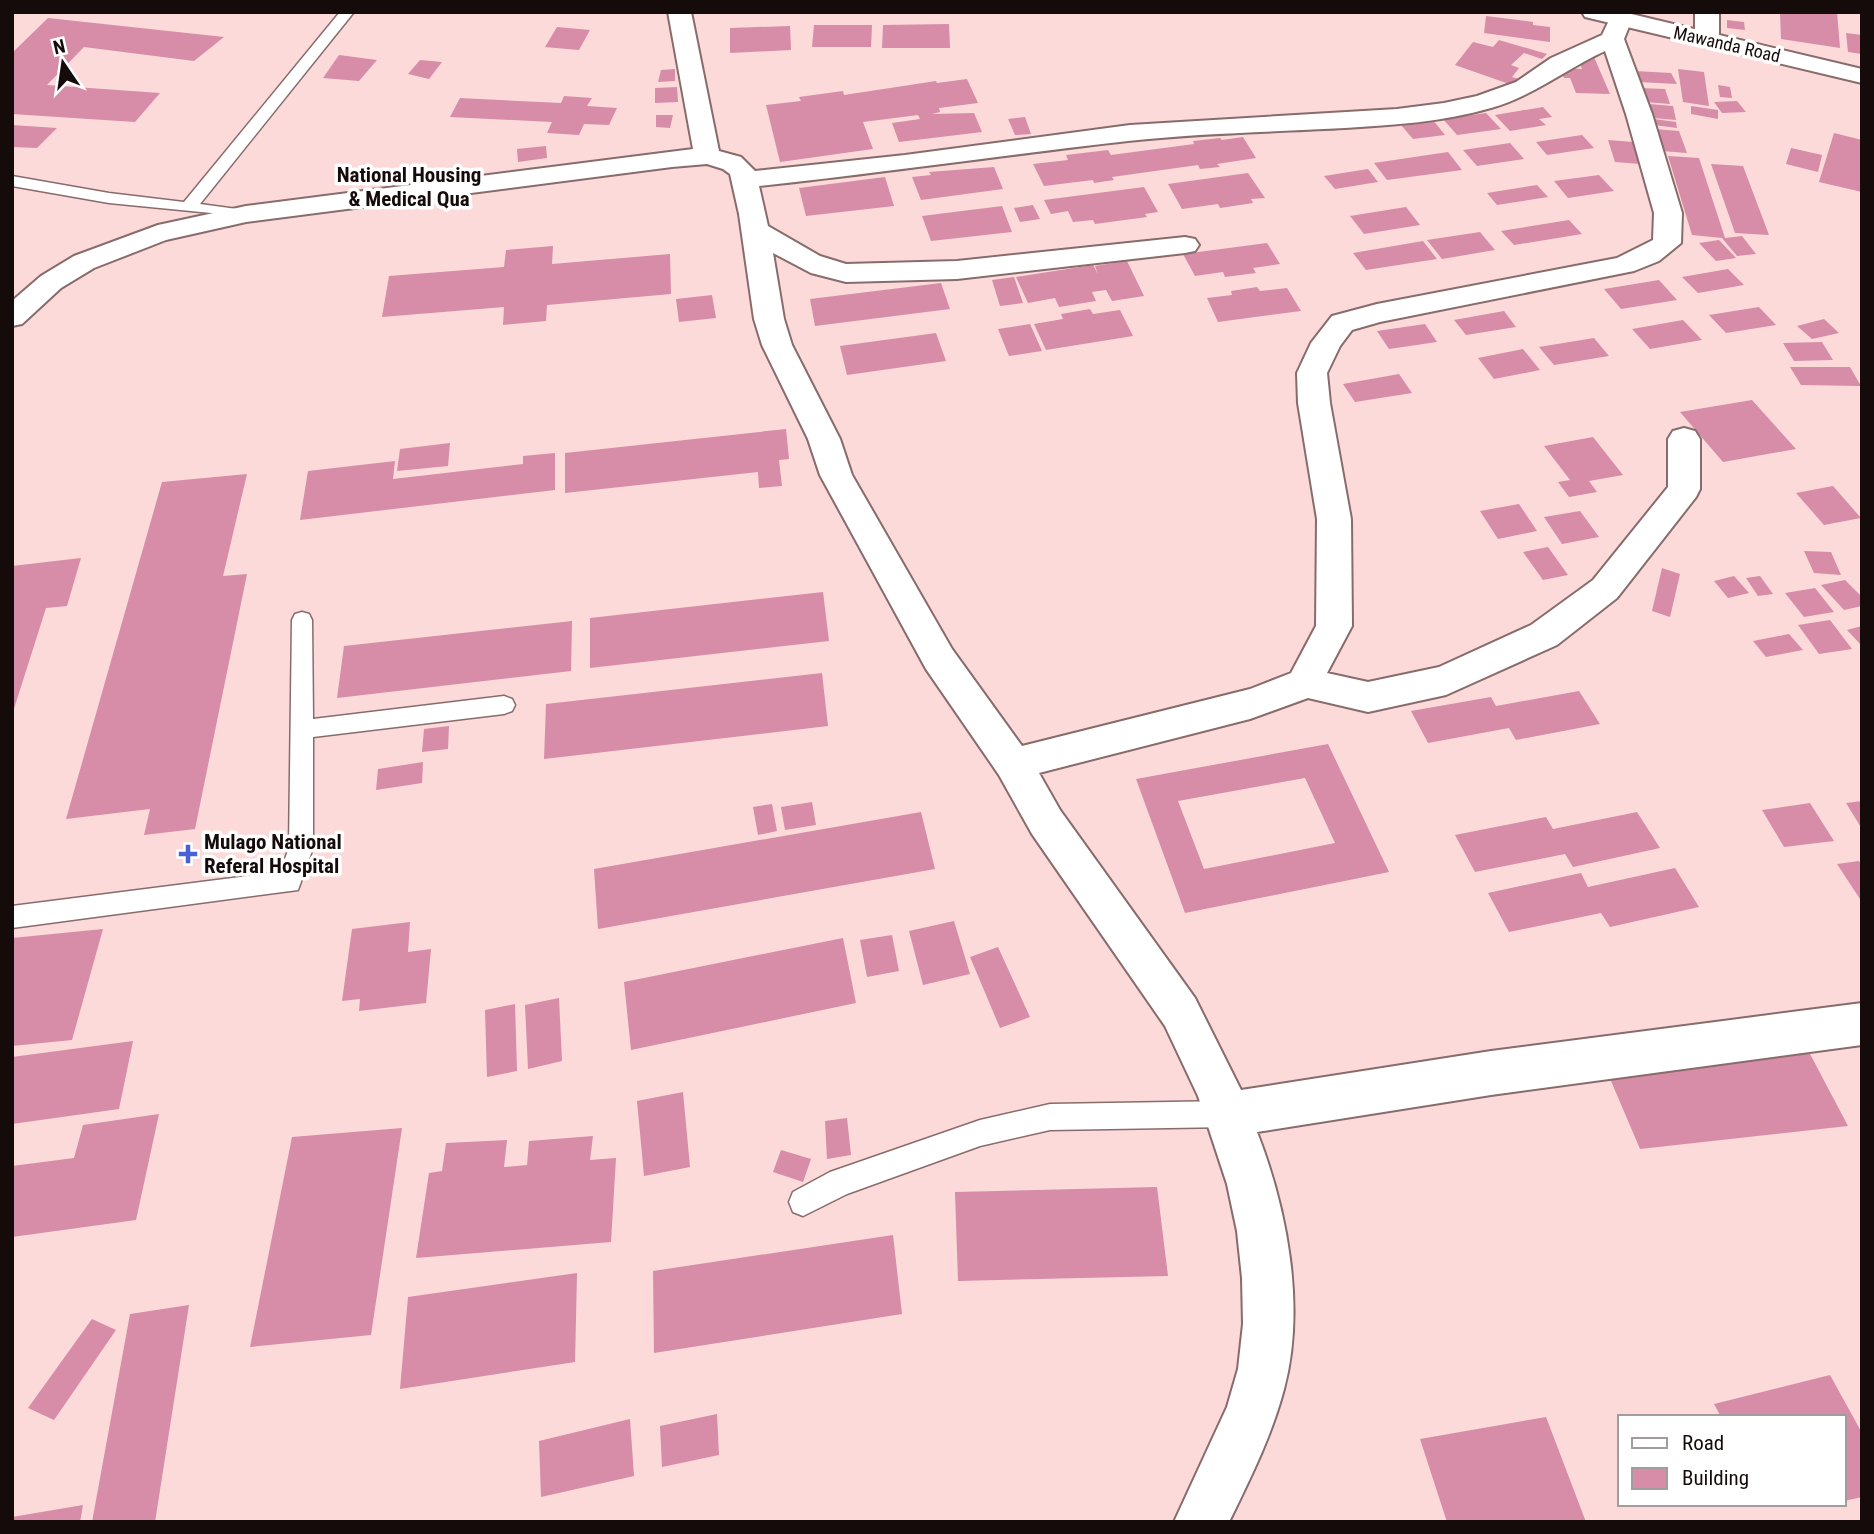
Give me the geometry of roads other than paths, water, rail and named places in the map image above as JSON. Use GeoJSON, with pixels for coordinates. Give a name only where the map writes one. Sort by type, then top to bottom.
{"type":"FeatureCollection","features":[{"type":"Feature","properties":{"kind":"street"},"geometry":{"type":"LineString","coordinates":[[679,12],[707,156]]}},
{"type":"Feature","properties":{"kind":"street","name":"Mawanda Road"},"geometry":{"type":"LineString","coordinates":[[1593,12],[1616,29],[1707,38],[1862,76]]}},
{"type":"Feature","properties":{"kind":"street"},"geometry":{"type":"LineString","coordinates":[[1707,12],[1707,38]]}},
{"type":"Feature","properties":{"kind":"street"},"geometry":{"type":"LineString","coordinates":[[745,180],[905,163],[1130,133],[1397,117],[1444,111],[1484,102],[1524,87],[1616,29],[1668,213],[1667,243],[1650,255],[1624,265],[1377,313],[1342,323],[1326,343],[1312,373],[1314,403],[1334,519],[1334,626],[1304,683],[1283,694],[1250,704],[1013,764]]}},
{"type":"Feature","properties":{"kind":"street"},"geometry":{"type":"LineString","coordinates":[[12,317],[51,282],[107,252],[158,233],[246,214],[707,156],[732,163],[742,171],[755,229],[769,319],[777,345],[824,439],[836,475],[939,659],[1013,764],[1046,822],[1180,1012],[1195,1038],[1229,1114],[1261,1234],[1268,1284],[1266,1334],[1263,1370],[1254,1400],[1201,1522]]}},
{"type":"Feature","properties":{"kind":"street"},"geometry":{"type":"LineString","coordinates":[[755,229],[791,253],[835,272],[846,273],[957,270],[1185,245]]}},
{"type":"Feature","properties":{"kind":"street"},"geometry":{"type":"LineString","coordinates":[[1304,683],[1368,697],[1446,680],[1544,635],[1605,589],[1684,489],[1684,439]]}},
{"type":"Feature","properties":{"kind":"street"},"geometry":{"type":"LineString","coordinates":[[1229,1114],[1491,1073],[1862,1024]]}},
{"type":"Feature","properties":{"kind":"lane"},"geometry":{"type":"LineString","coordinates":[[188,208],[347,12]]}},
{"type":"Feature","properties":{"kind":"lane"},"geometry":{"type":"LineString","coordinates":[[12,181],[109,198],[246,214]]}},
{"type":"Feature","properties":{"kind":"lane"},"geometry":{"type":"LineString","coordinates":[[12,917],[289,882],[301,848],[302,620]]}},
{"type":"Feature","properties":{"kind":"lane"},"geometry":{"type":"LineString","coordinates":[[302,729],[503,705]]}},
{"type":"Feature","properties":{"kind":"lane"},"geometry":{"type":"LineString","coordinates":[[803,1202],[840,1182],[980,1133],[1050,1117],[1229,1114]]}},
{"type":"Feature","properties":{"kind":"place","name":"Mulago National Referal Hospital"},"geometry":{"type":"Point","coordinates":[188,854]}},
{"type":"Feature","properties":{"kind":"district","name":"National Housing & Medical Qua"},"geometry":{"type":"Point","coordinates":[409,187]}}]}
